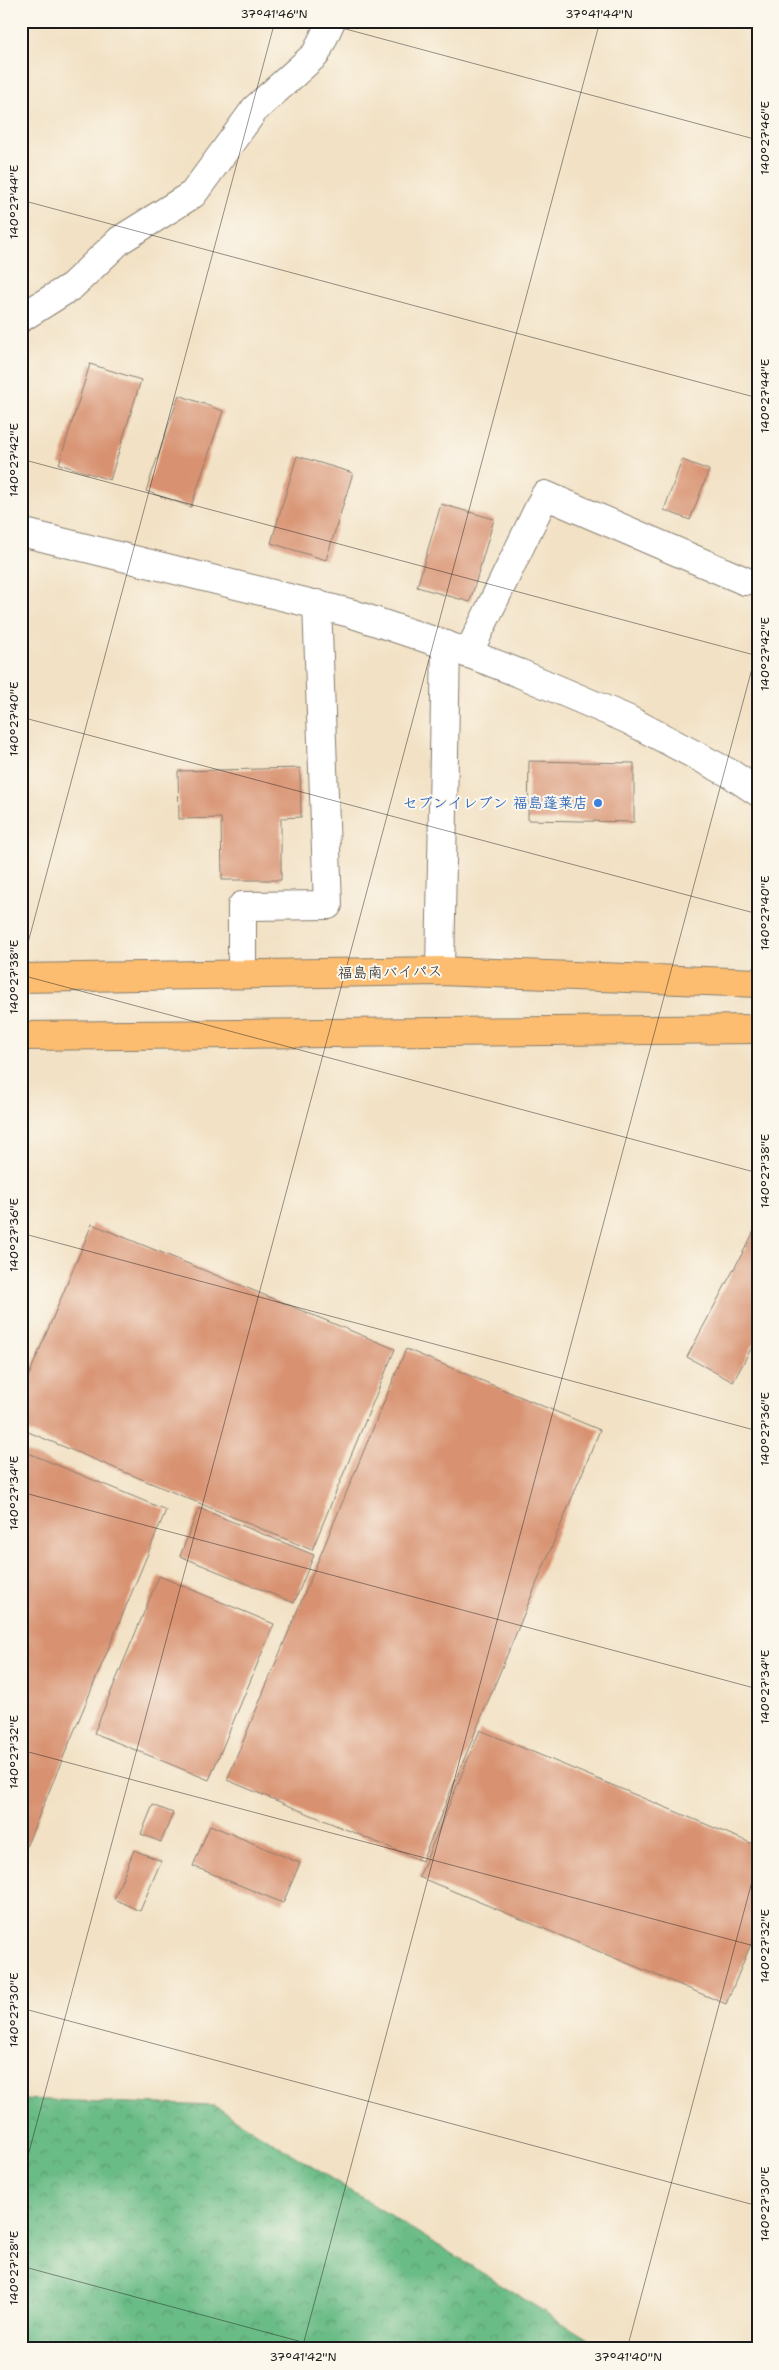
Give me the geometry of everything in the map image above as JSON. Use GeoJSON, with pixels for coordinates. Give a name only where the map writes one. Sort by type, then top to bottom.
{"type":"FeatureCollection","features":[{"type":"Feature","properties":{"kind":"highway","name":"福島南バイパス"},"geometry":{"type":"LineString","coordinates":[[21,978],[440,971],[758,984]]}},
{"type":"Feature","properties":{"kind":"highway"},"geometry":{"type":"LineString","coordinates":[[21,1036],[758,1029]]}},
{"type":"Feature","properties":{"kind":"street"},"geometry":{"type":"LineString","coordinates":[[21,318],[72,286],[120,240],[193,194],[255,109],[316,54],[331,21]]}},
{"type":"Feature","properties":{"kind":"street"},"geometry":{"type":"LineString","coordinates":[[440,971],[457,649],[545,495],[745,581]]}},
{"type":"Feature","properties":{"kind":"street"},"geometry":{"type":"LineString","coordinates":[[21,532],[317,604],[350,613],[457,649],[627,719],[730,774],[758,792]]}},
{"type":"Feature","properties":{"kind":"street"},"geometry":{"type":"LineString","coordinates":[[242,974],[242,906],[328,905],[317,604]]}},
{"type":"Feature","properties":{"kind":"green space"},"geometry":{"type":"Polygon","coordinates":[[[21,2099],[215,2106],[604,2349],[21,2349],[21,2099]]]}},
{"type":"Feature","properties":{"kind":"building"},"geometry":{"type":"Polygon","coordinates":[[[90,364],[141,380],[110,480],[59,464],[90,364]]]}},
{"type":"Feature","properties":{"kind":"building"},"geometry":{"type":"Polygon","coordinates":[[[179,395],[223,411],[191,507],[146,491],[179,395]]]}},
{"type":"Feature","properties":{"kind":"building"},"geometry":{"type":"Polygon","coordinates":[[[297,456],[353,473],[326,560],[271,543],[297,456]]]}},
{"type":"Feature","properties":{"kind":"building"},"geometry":{"type":"Polygon","coordinates":[[[682,460],[709,470],[690,520],[664,510],[682,460]]]}},
{"type":"Feature","properties":{"kind":"building"},"geometry":{"type":"Polygon","coordinates":[[[441,504],[494,519],[470,602],[417,587],[441,504]]]}},
{"type":"Feature","properties":{"kind":"building"},"geometry":{"type":"Polygon","coordinates":[[[529,761],[634,763],[634,822],[528,820],[529,761]]]}},
{"type":"Feature","properties":{"kind":"building"},"geometry":{"type":"Polygon","coordinates":[[[300,768],[301,817],[281,818],[281,880],[222,880],[221,818],[179,819],[178,771],[300,768]]]}},
{"type":"Feature","properties":{"kind":"building"},"geometry":{"type":"Polygon","coordinates":[[[92,1224],[395,1349],[312,1550],[21,1429],[21,1394],[92,1224]]]}},
{"type":"Feature","properties":{"kind":"building"},"geometry":{"type":"Polygon","coordinates":[[[758,1224],[758,1336],[733,1382],[687,1357],[758,1224]]]}},
{"type":"Feature","properties":{"kind":"building"},"geometry":{"type":"Polygon","coordinates":[[[406,1349],[600,1430],[422,1861],[227,1780],[406,1349]]]}},
{"type":"Feature","properties":{"kind":"building"},"geometry":{"type":"Polygon","coordinates":[[[21,1450],[166,1510],[21,1859],[21,1450]]]}},
{"type":"Feature","properties":{"kind":"building"},"geometry":{"type":"Polygon","coordinates":[[[199,1508],[314,1555],[294,1603],[180,1556],[199,1508]]]}},
{"type":"Feature","properties":{"kind":"building"},"geometry":{"type":"Polygon","coordinates":[[[159,1576],[274,1624],[209,1780],[94,1733],[159,1576]]]}},
{"type":"Feature","properties":{"kind":"building"},"geometry":{"type":"Polygon","coordinates":[[[480,1730],[758,1846],[758,1927],[726,2004],[419,1877],[480,1730]]]}},
{"type":"Feature","properties":{"kind":"building"},"geometry":{"type":"Polygon","coordinates":[[[153,1805],[173,1813],[161,1842],[141,1834],[153,1805]]]}},
{"type":"Feature","properties":{"kind":"building"},"geometry":{"type":"Polygon","coordinates":[[[210,1825],[300,1863],[283,1903],[193,1866],[210,1825]]]}},
{"type":"Feature","properties":{"kind":"building"},"geometry":{"type":"Polygon","coordinates":[[[134,1850],[161,1861],[140,1911],[114,1899],[134,1850]]]}},
{"type":"Feature","properties":{"kind":"place","name":"セブンイレブン 福島蓬莱店"},"geometry":{"type":"Point","coordinates":[598,803]}}]}
